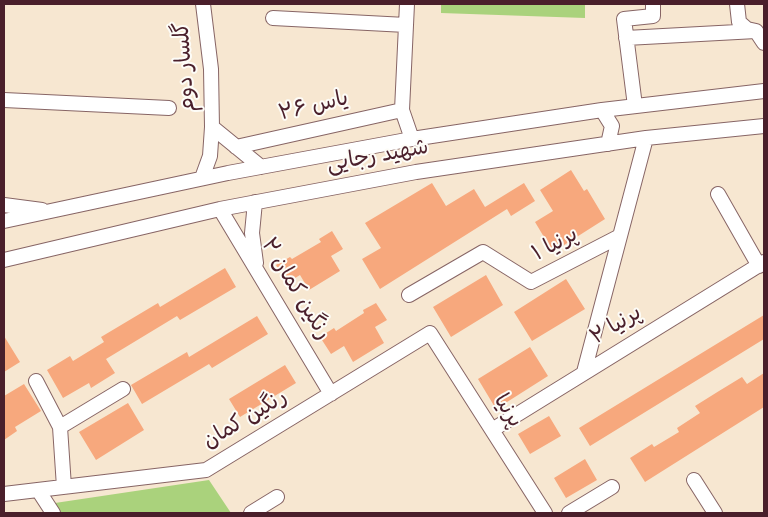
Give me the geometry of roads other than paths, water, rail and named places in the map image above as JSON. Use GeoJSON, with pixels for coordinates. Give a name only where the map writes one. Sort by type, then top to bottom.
{"type":"FeatureCollection","features":[{"type":"Feature","properties":{"kind":"street","name":"گلسار دوم"},"geometry":{"type":"LineString","coordinates":[[202,178],[210,156],[212,127],[211,69],[203,4]]}},
{"type":"Feature","properties":{"kind":"street"},"geometry":{"type":"LineString","coordinates":[[406,4],[402,110],[412,139]]}},
{"type":"Feature","properties":{"kind":"street"},"geometry":{"type":"LineString","coordinates":[[635,106],[624,19],[653,16],[653,4]]}},
{"type":"Feature","properties":{"kind":"street"},"geometry":{"type":"LineString","coordinates":[[737,4],[739,22],[747,29],[756,30]]}},
{"type":"Feature","properties":{"kind":"street"},"geometry":{"type":"LineString","coordinates":[[273,18],[406,25]]}},
{"type":"Feature","properties":{"kind":"street"},"geometry":{"type":"LineString","coordinates":[[626,38],[756,30]]}},
{"type":"Feature","properties":{"kind":"street"},"geometry":{"type":"LineString","coordinates":[[756,30],[764,43]]}},
{"type":"Feature","properties":{"kind":"street","name":"شهید رجایی"},"geometry":{"type":"LineString","coordinates":[[8,220],[202,178],[412,139],[602,110],[764,91]]}},
{"type":"Feature","properties":{"kind":"street"},"geometry":{"type":"LineString","coordinates":[[4,100],[169,108]]}},
{"type":"Feature","properties":{"kind":"street","name":"یاس ۲۶"},"geometry":{"type":"LineString","coordinates":[[236,147],[402,110]]}},
{"type":"Feature","properties":{"kind":"street"},"geometry":{"type":"LineString","coordinates":[[602,110],[612,126],[608,144]]}},
{"type":"Feature","properties":{"kind":"street","name":"شهید رجایی"},"geometry":{"type":"LineString","coordinates":[[5,258],[220,209],[416,172],[646,138],[764,126]]}},
{"type":"Feature","properties":{"kind":"street"},"geometry":{"type":"LineString","coordinates":[[212,127],[261,167]]}},
{"type":"Feature","properties":{"kind":"street"},"geometry":{"type":"LineString","coordinates":[[584,372],[646,138]]}},
{"type":"Feature","properties":{"kind":"street"},"geometry":{"type":"LineString","coordinates":[[718,194],[761,264]]}},
{"type":"Feature","properties":{"kind":"street"},"geometry":{"type":"LineString","coordinates":[[255,202],[252,233],[257,271]]}},
{"type":"Feature","properties":{"kind":"street"},"geometry":{"type":"LineString","coordinates":[[4,205],[45,211]]}},
{"type":"Feature","properties":{"kind":"street","name":"رنگین کمان ۲"},"geometry":{"type":"LineString","coordinates":[[220,209],[331,394]]}},
{"type":"Feature","properties":{"kind":"street"},"geometry":{"type":"LineString","coordinates":[[4,230],[8,220]]}},
{"type":"Feature","properties":{"kind":"street","name":"پرنیا ۱"},"geometry":{"type":"LineString","coordinates":[[409,295],[483,252],[531,282],[620,236]]}},
{"type":"Feature","properties":{"kind":"street","name":"پرنیا ۲"},"geometry":{"type":"LineString","coordinates":[[492,430],[761,264]]}},
{"type":"Feature","properties":{"kind":"street"},"geometry":{"type":"LineString","coordinates":[[595,331],[614,354]]}},
{"type":"Feature","properties":{"kind":"street","name":"رنگین کمان"},"geometry":{"type":"LineString","coordinates":[[4,494],[206,470],[430,333]]}},
{"type":"Feature","properties":{"kind":"street","name":"پرنیا"},"geometry":{"type":"LineString","coordinates":[[430,333],[545,513]]}},
{"type":"Feature","properties":{"kind":"street"},"geometry":{"type":"LineString","coordinates":[[36,381],[60,427],[64,487]]}},
{"type":"Feature","properties":{"kind":"street"},"geometry":{"type":"LineString","coordinates":[[60,427],[123,389]]}},
{"type":"Feature","properties":{"kind":"street"},"geometry":{"type":"LineString","coordinates":[[694,480],[715,513]]}},
{"type":"Feature","properties":{"kind":"street"},"geometry":{"type":"LineString","coordinates":[[569,513],[612,487]]}},
{"type":"Feature","properties":{"kind":"street"},"geometry":{"type":"LineString","coordinates":[[38,490],[53,513]]}},
{"type":"Feature","properties":{"kind":"street"},"geometry":{"type":"LineString","coordinates":[[250,513],[277,497]]}}]}
